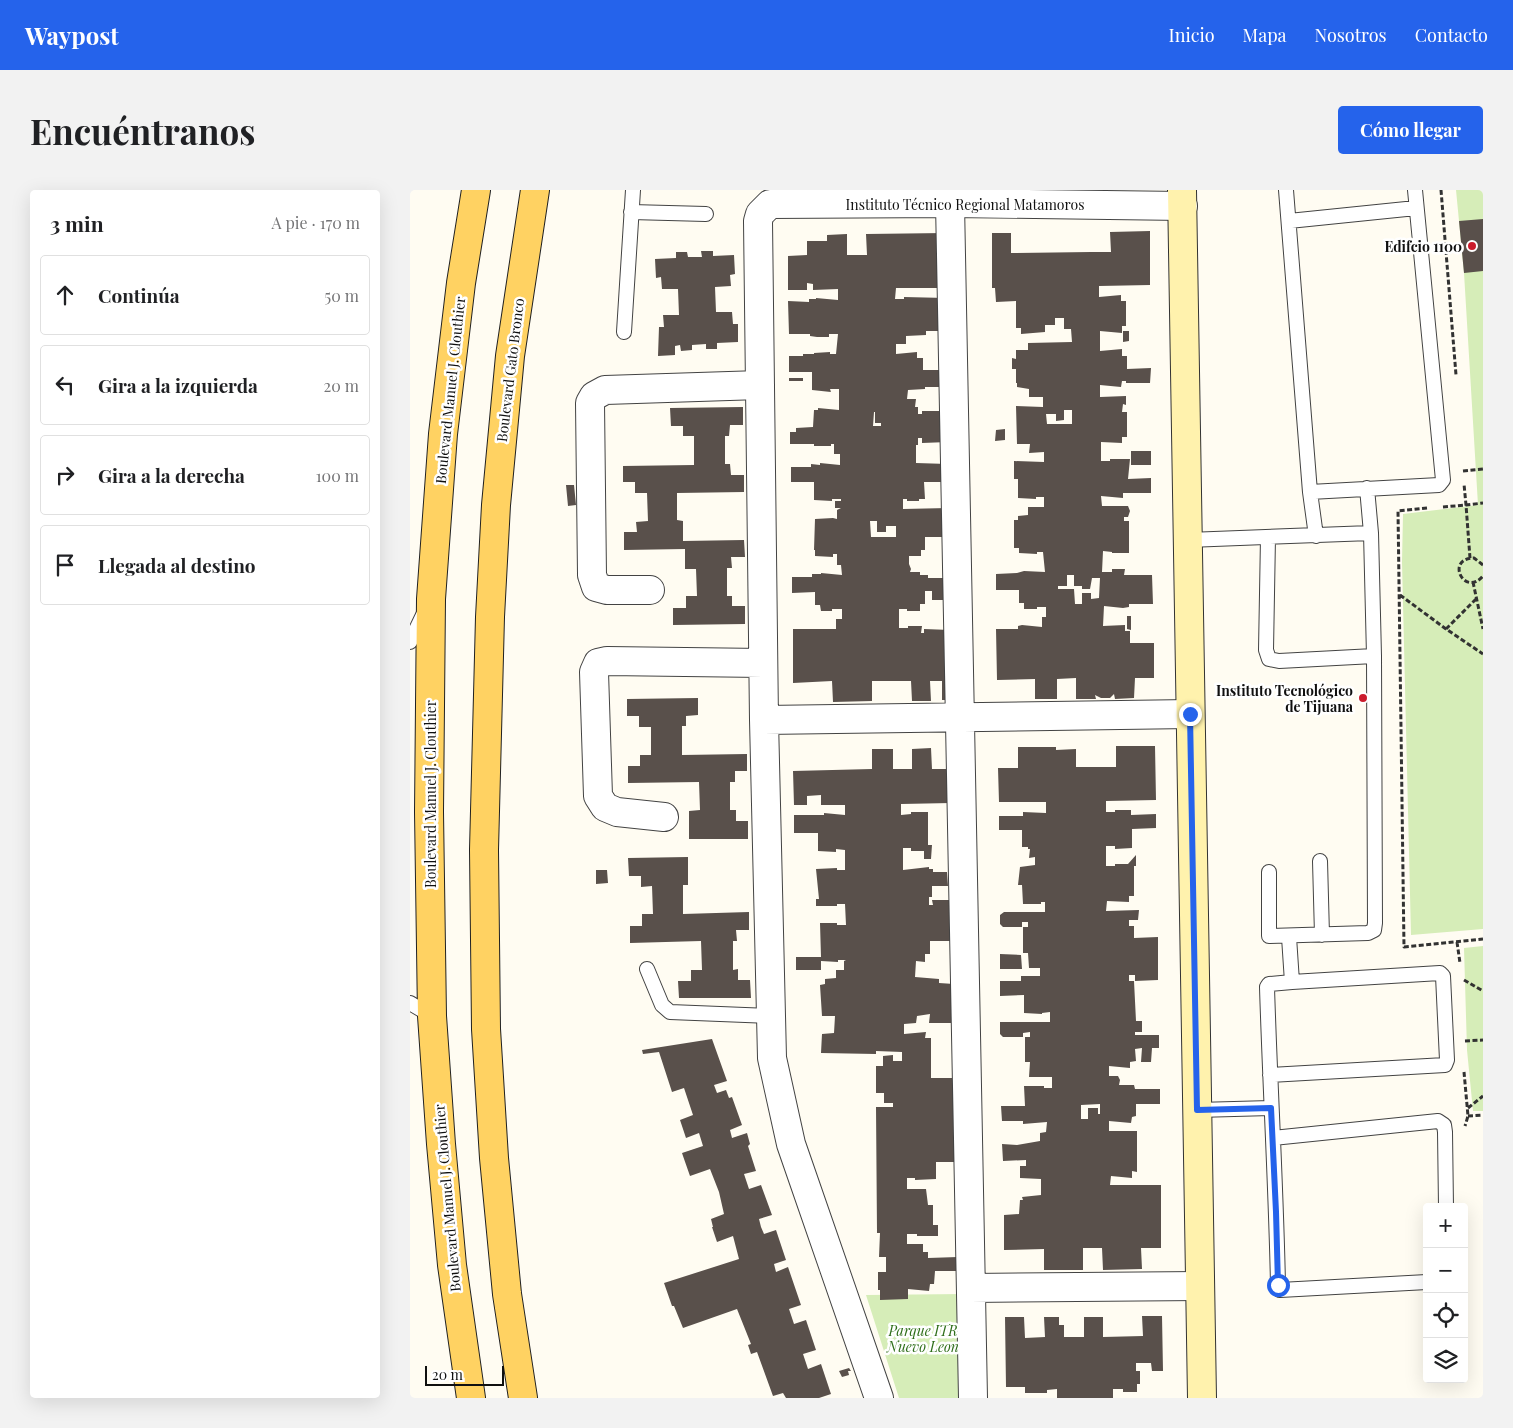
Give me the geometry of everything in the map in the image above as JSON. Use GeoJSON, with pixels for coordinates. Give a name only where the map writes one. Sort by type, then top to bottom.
{"type":"FeatureCollection","features":[{"type":"Feature","properties":{"kind":"main road","name":"Boulevard Manuel J. Clouthier"},"geometry":{"type":"LineString","coordinates":[[471,1398],[452,1265],[441,1144],[421,1009],[429,812],[431,599],[443,434],[461,283],[476,190]]}},
{"type":"Feature","properties":{"kind":"main road","name":"Boulevard Gato Bronco"},"geometry":{"type":"LineString","coordinates":[[523,1398],[506,1285],[494,1158],[486,1028],[484,850],[490,617],[496,505],[510,356],[535,190]]}},
{"type":"Feature","properties":{"kind":"street","name":"Instituto Técnico Regional Matamoros"},"geometry":{"type":"LineString","coordinates":[[760,385],[758,221],[760,214],[770,204],[950,204],[1182,198]]}},
{"type":"Feature","properties":{"kind":"street"},"geometry":{"type":"LineString","coordinates":[[1182,198],[1202,1398]]}},
{"type":"Feature","properties":{"kind":"street"},"geometry":{"type":"LineString","coordinates":[[950,204],[973,1398]]}},
{"type":"Feature","properties":{"kind":"street"},"geometry":{"type":"LineString","coordinates":[[650,590],[607,590],[596,587],[592,575],[590,403],[594,396],[605,390],[760,385],[764,720],[772,1058],[791,1144],[879,1398]]}},
{"type":"Feature","properties":{"kind":"street"},"geometry":{"type":"LineString","coordinates":[[664,817],[616,812],[605,807],[598,796],[594,672],[598,663],[607,661],[763,663]]}},
{"type":"Feature","properties":{"kind":"street"},"geometry":{"type":"LineString","coordinates":[[764,720],[1190,714]]}},
{"type":"Feature","properties":{"kind":"street"},"geometry":{"type":"LineString","coordinates":[[971,1288],[1200,1286]]}},
{"type":"Feature","properties":{"kind":"lane"},"geometry":{"type":"LineString","coordinates":[[624,332],[633,190]]}},
{"type":"Feature","properties":{"kind":"lane"},"geometry":{"type":"LineString","coordinates":[[1286,190],[1310,492],[1316,536]]}},
{"type":"Feature","properties":{"kind":"lane"},"geometry":{"type":"LineString","coordinates":[[1310,492],[1439,485],[1443,480],[1415,190]]}},
{"type":"Feature","properties":{"kind":"lane"},"geometry":{"type":"LineString","coordinates":[[1289,221],[1416,208]]}},
{"type":"Feature","properties":{"kind":"lane"},"geometry":{"type":"LineString","coordinates":[[632,212],[706,214]]}},
{"type":"Feature","properties":{"kind":"lane"},"geometry":{"type":"LineString","coordinates":[[1269,872],[1268,935],[1271,937],[1368,933],[1374,930],[1374,656],[1371,534],[1367,488]]}},
{"type":"Feature","properties":{"kind":"lane"},"geometry":{"type":"LineString","coordinates":[[1188,540],[1371,534]]}},
{"type":"Feature","properties":{"kind":"lane"},"geometry":{"type":"LineString","coordinates":[[1268,537],[1266,650],[1269,658],[1279,661],[1374,656]]}},
{"type":"Feature","properties":{"kind":"lane"},"geometry":{"type":"LineString","coordinates":[[410,642],[431,599]]}},
{"type":"Feature","properties":{"kind":"lane"},"geometry":{"type":"LineString","coordinates":[[1320,861],[1322,935]]}},
{"type":"Feature","properties":{"kind":"lane"},"geometry":{"type":"LineString","coordinates":[[1290,937],[1292,982]]}},
{"type":"Feature","properties":{"kind":"lane"},"geometry":{"type":"LineString","coordinates":[[647,969],[662,1005],[670,1012],[770,1016]]}},
{"type":"Feature","properties":{"kind":"lane"},"geometry":{"type":"LineString","coordinates":[[1270,1075],[1445,1065],[1444,978],[1440,973],[1292,982],[1269,984],[1267,987],[1271,1108],[1278,1285],[1280,1290],[1423,1282]]}},
{"type":"Feature","properties":{"kind":"lane"},"geometry":{"type":"LineString","coordinates":[[1197,1110],[1271,1108]]}},
{"type":"Feature","properties":{"kind":"lane"},"geometry":{"type":"LineString","coordinates":[[1273,1138],[1438,1121],[1444,1126],[1445,1132],[1446,1203]]}},
{"type":"Feature","properties":{"kind":"path"},"geometry":{"type":"LineString","coordinates":[[1441,190],[1456,384]]}},
{"type":"Feature","properties":{"kind":"path"},"geometry":{"type":"LineString","coordinates":[[1470,558],[1463,470],[1483,469]]}},
{"type":"Feature","properties":{"kind":"path"},"geometry":{"type":"LineString","coordinates":[[1437,507],[1483,503]]}},
{"type":"Feature","properties":{"kind":"path"},"geometry":{"type":"LineString","coordinates":[[1427,508],[1398,511],[1404,947],[1483,939]]}},
{"type":"Feature","properties":{"kind":"path"},"geometry":{"type":"LineString","coordinates":[[1483,565],[1478,560],[1466,559],[1461,564],[1459,572],[1462,579],[1473,582],[1483,576]]}},
{"type":"Feature","properties":{"kind":"path"},"geometry":{"type":"LineString","coordinates":[[1473,582],[1483,629]]}},
{"type":"Feature","properties":{"kind":"path"},"geometry":{"type":"LineString","coordinates":[[1400,594],[1483,654]]}},
{"type":"Feature","properties":{"kind":"path"},"geometry":{"type":"LineString","coordinates":[[1446,629],[1477,598]]}},
{"type":"Feature","properties":{"kind":"path"},"geometry":{"type":"LineString","coordinates":[[1457,942],[1461,970]]}},
{"type":"Feature","properties":{"kind":"path"},"geometry":{"type":"LineString","coordinates":[[1462,979],[1483,991]]}},
{"type":"Feature","properties":{"kind":"path"},"geometry":{"type":"LineString","coordinates":[[1462,1041],[1483,1040]]}},
{"type":"Feature","properties":{"kind":"path"},"geometry":{"type":"LineString","coordinates":[[1467,1108],[1483,1096]]}},
{"type":"Feature","properties":{"kind":"path"},"geometry":{"type":"LineString","coordinates":[[1468,1116],[1483,1115]]}},
{"type":"Feature","properties":{"kind":"green space"},"geometry":{"type":"Polygon","coordinates":[[[1456,190],[1483,190],[1483,929],[1411,935],[1402,562],[1403,514],[1478,505],[1464,273],[1456,190]]]}},
{"type":"Feature","properties":{"kind":"green space"},"geometry":{"type":"Polygon","coordinates":[[[1483,946],[1483,1111],[1473,1111],[1467,1050],[1464,948],[1483,946]]]}},
{"type":"Feature","properties":{"kind":"green space","name":"Parque ITR Nuevo Leon"},"geometry":{"type":"Polygon","coordinates":[[[963,1294],[965,1398],[899,1398],[866,1295],[963,1294]]]}},
{"type":"Feature","properties":{"kind":"building","name":"Edifcio 1100"},"geometry":{"type":"Polygon","coordinates":[[[1483,219],[1483,271],[1464,273],[1459,221],[1483,219]]]}},
{"type":"Feature","properties":{"kind":"building"},"geometry":{"type":"Polygon","coordinates":[[[1150,231],[1150,285],[1099,286],[1099,297],[1121,295],[1121,301],[1126,301],[1126,326],[1122,326],[1122,333],[1100,331],[1100,351],[1122,349],[1122,356],[1127,356],[1127,369],[1151,368],[1150,383],[1126,383],[1126,381],[1122,381],[1121,387],[1100,385],[1100,397],[1126,396],[1126,405],[1123,404],[1122,412],[1127,412],[1127,437],[1122,437],[1122,443],[1101,442],[1101,461],[1130,459],[1128,479],[1151,478],[1151,493],[1123,493],[1123,498],[1101,496],[1102,506],[1128,506],[1130,511],[1128,517],[1124,517],[1124,521],[1129,521],[1129,553],[1103,551],[1102,572],[1112,572],[1112,569],[1125,569],[1124,575],[1152,575],[1153,604],[1129,604],[1129,607],[1123,608],[1104,606],[1103,626],[1125,625],[1125,631],[1130,631],[1130,643],[1154,643],[1154,678],[1135,678],[1134,698],[1115,699],[1114,694],[1110,698],[1101,698],[1095,695],[1096,699],[1076,699],[1076,678],[1057,679],[1057,699],[1035,699],[1035,679],[997,680],[996,629],[1018,629],[1018,626],[1022,625],[1042,627],[1042,617],[1046,617],[1046,607],[1024,609],[1024,603],[1019,603],[1019,590],[996,590],[996,574],[1024,571],[1045,572],[1043,552],[1037,552],[1037,554],[1019,553],[1019,548],[1014,548],[1014,520],[1018,520],[1018,516],[1028,515],[1028,507],[1044,507],[1044,497],[1036,497],[1036,499],[1018,498],[1018,479],[1014,479],[1014,461],[1044,462],[1044,452],[1029,453],[1030,444],[1017,444],[1016,406],[1043,407],[1043,397],[1029,397],[1029,389],[1017,387],[1016,369],[1012,369],[1012,358],[1016,359],[1016,350],[1028,350],[1028,343],[1072,342],[1071,329],[1064,329],[1064,318],[1055,318],[1055,325],[1045,325],[1045,332],[1021,334],[1021,328],[1016,328],[1016,301],[996,302],[995,288],[992,288],[992,233],[1011,233],[1011,253],[1111,252],[1110,232],[1150,231]],[[1064,410],[1064,420],[1056,421],[1056,414],[1046,414],[1047,424],[1072,424],[1072,410],[1064,410]],[[1067,575],[1067,586],[1058,586],[1058,589],[1074,589],[1075,604],[1082,604],[1082,593],[1091,593],[1091,599],[1099,598],[1100,578],[1092,578],[1090,589],[1082,589],[1082,586],[1074,586],[1074,575],[1067,575]]]}},
{"type":"Feature","properties":{"kind":"building"},"geometry":{"type":"Polygon","coordinates":[[[945,233],[946,288],[896,288],[895,299],[904,299],[904,297],[946,298],[947,331],[926,331],[926,335],[906,336],[906,344],[896,344],[896,354],[917,352],[917,358],[923,358],[923,370],[947,370],[947,387],[925,387],[925,389],[908,390],[907,399],[916,399],[915,407],[918,407],[918,414],[922,414],[922,411],[940,411],[948,442],[922,443],[922,438],[918,438],[916,463],[948,464],[948,482],[924,482],[925,499],[907,501],[907,499],[903,499],[903,509],[948,508],[949,537],[925,537],[925,550],[921,550],[921,556],[909,556],[909,564],[910,572],[920,572],[920,575],[928,575],[928,578],[949,578],[949,591],[943,591],[943,600],[932,600],[932,591],[925,591],[925,604],[920,604],[920,611],[899,609],[899,628],[922,626],[921,633],[924,633],[924,629],[950,630],[950,700],[942,700],[942,681],[930,681],[931,701],[912,701],[911,681],[872,681],[872,701],[833,702],[832,681],[793,683],[793,629],[836,629],[836,619],[842,619],[842,609],[821,611],[820,605],[815,605],[815,592],[792,593],[792,577],[812,577],[812,574],[821,573],[842,575],[841,565],[837,565],[837,554],[833,554],[833,557],[815,556],[814,550],[815,519],[837,519],[837,510],[841,508],[835,508],[835,501],[841,501],[841,499],[832,499],[832,501],[814,500],[814,482],[791,482],[791,467],[811,467],[811,464],[820,465],[820,463],[840,465],[840,454],[834,454],[834,444],[831,444],[831,446],[814,446],[814,444],[790,444],[790,432],[796,432],[796,428],[813,427],[814,410],[818,410],[818,408],[839,410],[839,389],[830,389],[831,392],[812,390],[812,372],[789,372],[789,356],[830,352],[830,354],[836,354],[838,334],[829,334],[829,337],[817,337],[810,336],[810,334],[789,334],[788,301],[809,302],[809,299],[816,298],[838,300],[838,289],[813,290],[813,284],[807,283],[807,290],[788,290],[788,256],[807,255],[807,241],[827,241],[827,235],[847,234],[847,255],[867,255],[866,234],[945,233]],[[874,412],[873,426],[881,426],[881,423],[875,423],[874,412]],[[870,521],[871,537],[896,537],[896,526],[886,526],[886,532],[877,532],[877,521],[870,521]]]}},
{"type":"Feature","properties":{"kind":"building"},"geometry":{"type":"Polygon","coordinates":[[[701,251],[713,251],[713,256],[734,255],[735,274],[730,275],[731,286],[715,287],[716,312],[732,312],[733,324],[738,324],[738,342],[717,343],[717,349],[706,349],[706,344],[692,345],[692,350],[681,351],[680,345],[675,346],[675,355],[658,356],[659,327],[664,327],[663,315],[679,315],[678,289],[662,289],[661,277],[656,278],[655,259],[676,258],[676,252],[687,252],[688,257],[702,257],[701,251]]]}},
{"type":"Feature","properties":{"kind":"building"},"geometry":{"type":"Polygon","coordinates":[[[1123,331],[1129,331],[1129,341],[1123,342],[1123,331]]]}},
{"type":"Feature","properties":{"kind":"building"},"geometry":{"type":"Polygon","coordinates":[[[789,378],[803,378],[803,381],[789,381],[789,378]]]}},
{"type":"Feature","properties":{"kind":"building"},"geometry":{"type":"Polygon","coordinates":[[[743,407],[743,425],[730,425],[729,436],[725,436],[725,464],[730,464],[731,475],[744,475],[744,492],[677,493],[677,520],[683,521],[683,541],[744,540],[745,557],[731,557],[732,568],[727,568],[727,596],[732,596],[732,606],[745,606],[745,624],[673,625],[673,608],[686,608],[686,596],[697,596],[696,569],[685,569],[685,549],[624,550],[624,532],[637,532],[636,522],[648,521],[647,493],[635,493],[635,482],[623,482],[623,466],[694,465],[694,436],[683,436],[683,426],[671,426],[670,408],[743,407]]]}},
{"type":"Feature","properties":{"kind":"building"},"geometry":{"type":"Polygon","coordinates":[[[1005,429],[1005,440],[995,441],[996,430],[1005,429]]]}},
{"type":"Feature","properties":{"kind":"building"},"geometry":{"type":"Polygon","coordinates":[[[1131,451],[1151,451],[1151,465],[1131,465],[1131,451]]]}},
{"type":"Feature","properties":{"kind":"building"},"geometry":{"type":"Polygon","coordinates":[[[566,485],[574,485],[576,505],[568,506],[566,485]]]}},
{"type":"Feature","properties":{"kind":"building"},"geometry":{"type":"Polygon","coordinates":[[[1127,616],[1131,616],[1131,630],[1127,629],[1127,616]]]}},
{"type":"Feature","properties":{"kind":"building"},"geometry":{"type":"Polygon","coordinates":[[[698,698],[698,715],[686,716],[686,726],[682,726],[682,755],[747,754],[747,771],[735,771],[735,782],[730,782],[730,810],[736,810],[736,821],[748,821],[748,839],[689,839],[689,811],[700,810],[699,782],[628,783],[628,766],[640,766],[640,755],[651,755],[651,727],[639,727],[639,716],[627,716],[627,699],[698,698]]]}},
{"type":"Feature","properties":{"kind":"building"},"geometry":{"type":"Polygon","coordinates":[[[1116,746],[1155,746],[1156,800],[1106,801],[1106,812],[1131,810],[1131,815],[1156,814],[1156,828],[1132,829],[1132,848],[1115,849],[1115,846],[1106,846],[1106,866],[1128,864],[1136,855],[1136,866],[1134,866],[1134,896],[1129,896],[1129,902],[1107,901],[1106,911],[1139,910],[1138,920],[1129,920],[1129,926],[1134,926],[1134,938],[1158,937],[1158,980],[1135,981],[1135,975],[1129,975],[1129,981],[1134,981],[1136,1021],[1142,1021],[1142,1032],[1135,1032],[1135,1035],[1159,1035],[1159,1048],[1152,1048],[1151,1062],[1141,1062],[1142,1048],[1135,1049],[1136,1061],[1130,1062],[1130,1068],[1109,1066],[1109,1076],[1118,1076],[1120,1080],[1119,1085],[1134,1085],[1135,1089],[1160,1089],[1160,1104],[1136,1104],[1136,1116],[1132,1117],[1131,1123],[1109,1121],[1109,1131],[1137,1131],[1137,1172],[1132,1171],[1132,1178],[1111,1176],[1110,1185],[1161,1185],[1161,1248],[1141,1248],[1142,1269],[1103,1270],[1102,1248],[1083,1248],[1083,1270],[1044,1270],[1044,1249],[1004,1250],[1004,1215],[1019,1214],[1020,1200],[1023,1200],[1022,1197],[1041,1195],[1041,1179],[1020,1178],[1020,1166],[1026,1166],[1026,1160],[1003,1161],[1002,1144],[1017,1145],[1040,1141],[1040,1133],[1046,1132],[1047,1122],[1023,1124],[1023,1121],[1002,1121],[1001,1106],[1025,1106],[1024,1086],[1052,1088],[1052,1077],[1029,1077],[1030,1062],[1025,1062],[1025,1037],[1030,1037],[1030,1032],[1023,1033],[1023,1037],[1003,1037],[1000,1034],[1000,1022],[1050,1022],[1050,1012],[1042,1014],[1024,1013],[1024,995],[1000,996],[1000,981],[1021,981],[1021,976],[1040,976],[1040,968],[1029,968],[1028,953],[1023,953],[1023,927],[1028,927],[1028,922],[1022,922],[1022,927],[1003,927],[1000,924],[1000,915],[1004,912],[1045,912],[1045,902],[1041,902],[1041,904],[1023,904],[1022,885],[1018,885],[1020,867],[1035,865],[1035,857],[1029,858],[1030,849],[1022,847],[1022,830],[999,830],[999,816],[1023,816],[1023,812],[1046,813],[1046,802],[999,802],[998,768],[1018,768],[1018,747],[1056,747],[1056,750],[1076,749],[1076,767],[1116,767],[1116,746]],[[1100,1104],[1081,1105],[1081,1119],[1088,1119],[1088,1108],[1098,1108],[1098,1114],[1100,1114],[1100,1104]]]}},
{"type":"Feature","properties":{"kind":"building"},"geometry":{"type":"Polygon","coordinates":[[[931,748],[932,769],[951,769],[951,803],[901,804],[901,815],[911,814],[911,812],[928,812],[928,845],[932,845],[931,859],[924,859],[924,851],[911,851],[911,848],[903,848],[903,870],[929,867],[929,869],[933,869],[933,872],[947,872],[948,886],[932,886],[932,897],[929,897],[929,905],[933,905],[932,900],[952,900],[953,941],[930,941],[930,954],[925,954],[925,962],[916,961],[915,977],[939,979],[939,983],[954,984],[956,1023],[929,1023],[930,1014],[917,1016],[916,1023],[904,1024],[904,1034],[926,1032],[925,1038],[931,1038],[931,1078],[956,1078],[956,1162],[936,1162],[936,1179],[915,1180],[915,1178],[907,1178],[907,1189],[926,1189],[928,1205],[933,1205],[933,1225],[938,1225],[938,1236],[907,1234],[907,1244],[923,1244],[923,1252],[928,1252],[928,1258],[958,1257],[958,1271],[935,1271],[934,1284],[930,1284],[929,1291],[908,1289],[908,1299],[880,1300],[878,1272],[886,1272],[886,1257],[879,1257],[880,1233],[877,1233],[876,1107],[893,1107],[893,1103],[884,1103],[884,1093],[876,1093],[876,1066],[883,1066],[883,1056],[893,1055],[893,1061],[902,1061],[902,1052],[876,1051],[876,1054],[821,1053],[822,1034],[834,1033],[835,1016],[822,1016],[820,985],[825,984],[825,979],[836,978],[836,970],[844,970],[844,961],[846,960],[838,960],[838,962],[821,961],[821,970],[796,970],[796,957],[821,957],[820,923],[846,925],[845,904],[816,906],[816,899],[819,899],[816,869],[837,868],[837,870],[845,870],[845,850],[836,849],[836,852],[818,851],[818,833],[794,833],[794,815],[824,815],[824,813],[845,815],[845,805],[821,805],[821,795],[807,796],[807,805],[794,805],[793,771],[872,769],[872,749],[893,749],[893,769],[912,769],[912,749],[931,748]]]}},
{"type":"Feature","properties":{"kind":"building"},"geometry":{"type":"Polygon","coordinates":[[[688,857],[688,885],[683,885],[683,914],[749,912],[749,930],[736,930],[737,941],[733,941],[733,970],[738,969],[738,980],[750,980],[751,998],[679,998],[678,981],[691,981],[691,970],[702,970],[701,941],[630,943],[630,926],[642,926],[642,914],[653,914],[652,886],[641,887],[641,876],[629,876],[628,858],[688,857]]]}},
{"type":"Feature","properties":{"kind":"building"},"geometry":{"type":"Polygon","coordinates":[[[596,870],[607,870],[608,883],[596,884],[596,870]]]}},
{"type":"Feature","properties":{"kind":"building"},"geometry":{"type":"Polygon","coordinates":[[[1000,954],[1021,955],[1022,969],[1000,969],[1000,954]]]}},
{"type":"Feature","properties":{"kind":"building"},"geometry":{"type":"Polygon","coordinates":[[[712,1039],[727,1081],[714,1085],[717,1093],[726,1090],[729,1098],[732,1097],[742,1125],[730,1130],[732,1138],[747,1133],[750,1144],[748,1146],[756,1171],[744,1174],[749,1189],[761,1185],[772,1215],[759,1219],[761,1227],[764,1234],[776,1230],[786,1260],[774,1264],[776,1272],[788,1267],[801,1305],[789,1309],[794,1324],[806,1320],[816,1350],[803,1354],[808,1369],[821,1364],[831,1394],[819,1398],[786,1398],[783,1393],[773,1396],[757,1352],[751,1354],[748,1345],[751,1344],[737,1309],[683,1328],[674,1306],[672,1306],[664,1283],[739,1259],[733,1236],[717,1242],[712,1227],[711,1219],[724,1214],[719,1192],[710,1169],[690,1176],[682,1153],[703,1146],[699,1133],[686,1138],[680,1120],[693,1115],[684,1088],[672,1092],[659,1052],[643,1054],[642,1050],[712,1039]]]}},
{"type":"Feature","properties":{"kind":"building"},"geometry":{"type":"Polygon","coordinates":[[[1142,1316],[1162,1316],[1163,1371],[1152,1371],[1151,1363],[1136,1363],[1136,1371],[1140,1371],[1140,1384],[1137,1384],[1137,1392],[1123,1392],[1123,1389],[1113,1389],[1113,1398],[1057,1398],[1057,1389],[1047,1390],[1047,1393],[1025,1393],[1025,1387],[1006,1387],[1005,1317],[1024,1317],[1025,1338],[1045,1337],[1044,1317],[1059,1317],[1059,1325],[1064,1325],[1064,1337],[1084,1337],[1084,1317],[1103,1317],[1103,1337],[1143,1336],[1142,1316]]]}},
{"type":"Feature","properties":{"kind":"building"},"geometry":{"type":"Polygon","coordinates":[[[849,1368],[851,1371],[848,1371],[849,1375],[842,1377],[839,1371],[849,1368]]]}},
{"type":"Feature","properties":{"kind":"place","name":"Edifcio 1100"},"geometry":{"type":"Point","coordinates":[1472,246]}},
{"type":"Feature","properties":{"kind":"place","name":"Instituto Tecnológico de Tijuana"},"geometry":{"type":"Point","coordinates":[1363,698]}},
{"type":"Feature","properties":{"kind":"route"},"geometry":{"type":"LineString","coordinates":[[1190,714],[1197,1110],[1271,1108],[1278,1285]]}}]}
